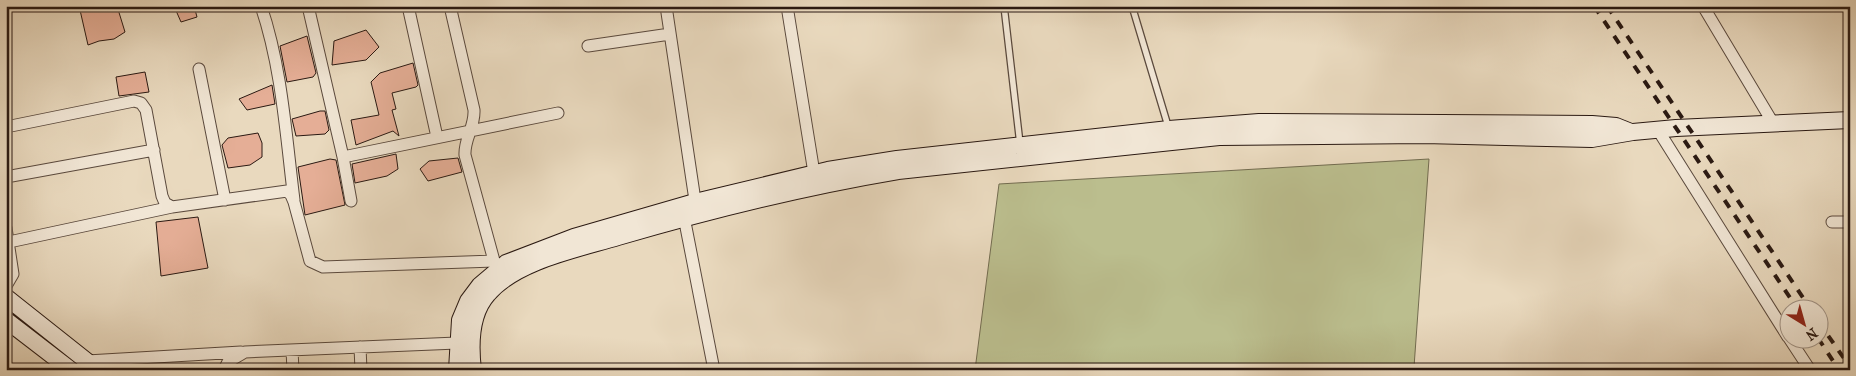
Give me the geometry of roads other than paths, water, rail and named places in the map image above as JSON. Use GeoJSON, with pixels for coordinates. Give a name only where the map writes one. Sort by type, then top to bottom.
{"type":"FeatureCollection","features":[{"type":"Feature","properties":{"kind":"main road"},"geometry":{"type":"LineString","coordinates":[[457,370],[457,343],[460,320],[468,301],[497,271],[525,254],[574,237],[692,211],[889,160],[1021,152],[1169,136],[1259,122],[1453,129],[1603,124],[1632,132],[1850,120]]}},
{"type":"Feature","properties":{"kind":"main road"},"geometry":{"type":"LineString","coordinates":[[473,370],[471,356],[473,326],[478,307],[488,294],[497,271]]}},
{"type":"Feature","properties":{"kind":"main road"},"geometry":{"type":"LineString","coordinates":[[6,297],[92,365]]}},
{"type":"Feature","properties":{"kind":"main road"},"geometry":{"type":"LineString","coordinates":[[6,320],[71,370]]}},
{"type":"Feature","properties":{"kind":"street"},"geometry":{"type":"LineString","coordinates":[[261,6],[281,96],[294,202]]}},
{"type":"Feature","properties":{"kind":"street"},"geometry":{"type":"LineString","coordinates":[[308,6],[343,157],[351,201]]}},
{"type":"Feature","properties":{"kind":"street"},"geometry":{"type":"LineString","coordinates":[[408,6],[437,137]]}},
{"type":"Feature","properties":{"kind":"street"},"geometry":{"type":"LineString","coordinates":[[9,242],[172,207],[286,191],[291,194],[294,202],[310,261],[323,267],[497,271],[465,155],[465,141],[474,118],[474,110],[450,6]]}},
{"type":"Feature","properties":{"kind":"street"},"geometry":{"type":"LineString","coordinates":[[666,6],[714,370]]}},
{"type":"Feature","properties":{"kind":"street"},"geometry":{"type":"LineString","coordinates":[[787,6],[815,179]]}},
{"type":"Feature","properties":{"kind":"street"},"geometry":{"type":"LineString","coordinates":[[1703,6],[1773,123]]}},
{"type":"Feature","properties":{"kind":"street"},"geometry":{"type":"LineString","coordinates":[[588,46],[670,34]]}},
{"type":"Feature","properties":{"kind":"street"},"geometry":{"type":"LineString","coordinates":[[199,69],[224,200]]}},
{"type":"Feature","properties":{"kind":"street"},"geometry":{"type":"LineString","coordinates":[[6,127],[134,101],[142,102],[146,110],[162,196],[166,203],[172,207]]}},
{"type":"Feature","properties":{"kind":"street"},"geometry":{"type":"LineString","coordinates":[[343,157],[558,113]]}},
{"type":"Feature","properties":{"kind":"street"},"geometry":{"type":"LineString","coordinates":[[1658,130],[1778,321]]}},
{"type":"Feature","properties":{"kind":"street"},"geometry":{"type":"LineString","coordinates":[[6,178],[154,150]]}},
{"type":"Feature","properties":{"kind":"street"},"geometry":{"type":"LineString","coordinates":[[1832,222],[1850,222]]}},
{"type":"Feature","properties":{"kind":"street"},"geometry":{"type":"LineString","coordinates":[[6,228],[14,274],[6,286]]}},
{"type":"Feature","properties":{"kind":"street"},"geometry":{"type":"LineString","coordinates":[[92,365],[245,352],[457,343]]}},
{"type":"Feature","properties":{"kind":"street"},"geometry":{"type":"LineString","coordinates":[[360,347],[361,370]]}},
{"type":"Feature","properties":{"kind":"street"},"geometry":{"type":"LineString","coordinates":[[1796,348],[1810,370]]}},
{"type":"Feature","properties":{"kind":"street"},"geometry":{"type":"LineString","coordinates":[[292,350],[294,370]]}},
{"type":"Feature","properties":{"kind":"street"},"geometry":{"type":"LineString","coordinates":[[224,370],[228,362],[245,352]]}},
{"type":"Feature","properties":{"kind":"lane"},"geometry":{"type":"LineString","coordinates":[[1004,6],[1021,152]]}},
{"type":"Feature","properties":{"kind":"lane"},"geometry":{"type":"LineString","coordinates":[[1132,6],[1169,136]]}},
{"type":"Feature","properties":{"kind":"railway"},"geometry":{"type":"LineString","coordinates":[[1594,6],[1790,298]]}},
{"type":"Feature","properties":{"kind":"railway"},"geometry":{"type":"LineString","coordinates":[[1607,6],[1803,298]]}},
{"type":"Feature","properties":{"kind":"railway"},"geometry":{"type":"LineString","coordinates":[[1828,335],[1850,367]]}},
{"type":"Feature","properties":{"kind":"railway"},"geometry":{"type":"LineString","coordinates":[[1825,348],[1839,370]]}}]}
